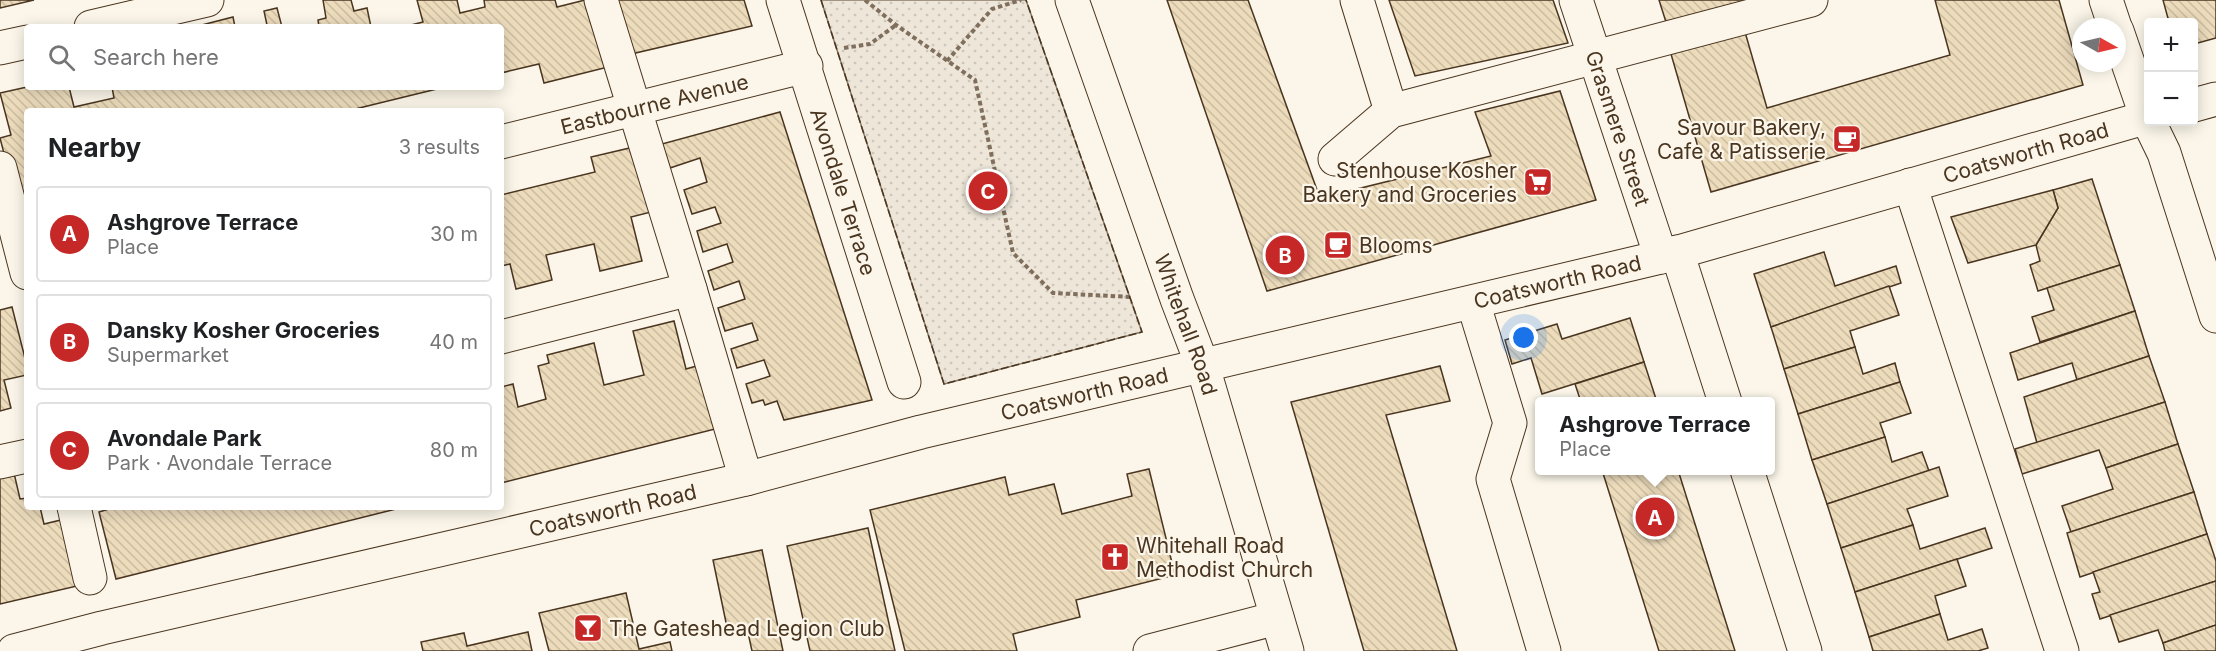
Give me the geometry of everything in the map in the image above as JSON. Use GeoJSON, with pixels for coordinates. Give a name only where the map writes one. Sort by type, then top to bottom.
{"type":"FeatureCollection","features":[{"type":"Feature","properties":{"kind":"street"},"geometry":{"type":"LineString","coordinates":[[105,24],[207,0]]}},
{"type":"Feature","properties":{"kind":"street"},"geometry":{"type":"LineString","coordinates":[[601,0],[746,479]]}},
{"type":"Feature","properties":{"kind":"street","name":"Avondale Terrace"},"geometry":{"type":"LineString","coordinates":[[783,0],[904,382]]}},
{"type":"Feature","properties":{"kind":"street","name":"Whitehall Road"},"geometry":{"type":"LineString","coordinates":[[1072,0],[1177,300],[1203,366],[1287,651]]}},
{"type":"Feature","properties":{"kind":"street"},"geometry":{"type":"LineString","coordinates":[[1356,0],[1391,111]]}},
{"type":"Feature","properties":{"kind":"street","name":"Grasmere Street"},"geometry":{"type":"LineString","coordinates":[[1576,0],[1595,57],[1723,397]]}},
{"type":"Feature","properties":{"kind":"street"},"geometry":{"type":"LineString","coordinates":[[1335,159],[1391,111],[1811,0]]}},
{"type":"Feature","properties":{"kind":"street"},"geometry":{"type":"LineString","coordinates":[[2106,0],[2112,18]]}},
{"type":"Feature","properties":{"kind":"street"},"geometry":{"type":"LineString","coordinates":[[0,48],[24,43]]}},
{"type":"Feature","properties":{"kind":"street","name":"Eastbourne Avenue"},"geometry":{"type":"LineString","coordinates":[[504,141],[635,109],[801,51]]}},
{"type":"Feature","properties":{"kind":"street"},"geometry":{"type":"LineString","coordinates":[[2126,58],[2144,108]]}},
{"type":"Feature","properties":{"kind":"street"},"geometry":{"type":"LineString","coordinates":[[2198,104],[2216,99]]}},
{"type":"Feature","properties":{"kind":"street","name":"Coatsworth Road"},"geometry":{"type":"LineString","coordinates":[[14,651],[102,628],[746,479],[921,432],[1669,255],[2144,118]]}},
{"type":"Feature","properties":{"kind":"street"},"geometry":{"type":"LineString","coordinates":[[2151,126],[2164,153],[2216,316]]}},
{"type":"Feature","properties":{"kind":"street"},"geometry":{"type":"LineString","coordinates":[[0,168],[20,264]]}},
{"type":"Feature","properties":{"kind":"street"},"geometry":{"type":"LineString","coordinates":[[1910,185],[2062,651]]}},
{"type":"Feature","properties":{"kind":"street"},"geometry":{"type":"LineString","coordinates":[[504,336],[690,289]]}},
{"type":"Feature","properties":{"kind":"street"},"geometry":{"type":"LineString","coordinates":[[1473,302],[1510,423],[1493,478],[1544,651]]}},
{"type":"Feature","properties":{"kind":"street"},"geometry":{"type":"LineString","coordinates":[[0,462],[24,457]]}},
{"type":"Feature","properties":{"kind":"street"},"geometry":{"type":"LineString","coordinates":[[1748,475],[1805,651]]}},
{"type":"Feature","properties":{"kind":"street"},"geometry":{"type":"LineString","coordinates":[[75,510],[90,578]]}},
{"type":"Feature","properties":{"kind":"street"},"geometry":{"type":"LineString","coordinates":[[1150,651],[1277,618]]}},
{"type":"Feature","properties":{"kind":"path"},"geometry":{"type":"LineString","coordinates":[[865,0],[975,80],[1013,253],[1053,293],[1177,300]]}},
{"type":"Feature","properties":{"kind":"path"},"geometry":{"type":"LineString","coordinates":[[947,61],[992,9],[1021,0]]}},
{"type":"Feature","properties":{"kind":"path"},"geometry":{"type":"LineString","coordinates":[[801,51],[837,50],[870,44],[897,25]]}},
{"type":"Feature","properties":{"kind":"shaded area"},"geometry":{"type":"Polygon","coordinates":[[[821,0],[1026,0],[1142,332],[944,384],[821,0]]]}},
{"type":"Feature","properties":{"kind":"building"},"geometry":{"type":"Polygon","coordinates":[[[0,0],[34,0],[0,8],[0,0]]]}},
{"type":"Feature","properties":{"kind":"building"},"geometry":{"type":"Polygon","coordinates":[[[323,0],[351,0],[354,11],[367,8],[370,24],[319,24],[318,20],[326,18],[323,0]]]}},
{"type":"Feature","properties":{"kind":"building"},"geometry":{"type":"Polygon","coordinates":[[[417,0],[457,0],[460,13],[485,7],[484,0],[555,0],[557,7],[585,0],[608,67],[544,83],[539,64],[504,72],[504,24],[415,24],[423,22],[417,0]]]}},
{"type":"Feature","properties":{"kind":"building"},"geometry":{"type":"Polygon","coordinates":[[[614,0],[744,0],[752,26],[631,54],[614,0]]]}},
{"type":"Feature","properties":{"kind":"building"},"geometry":{"type":"Polygon","coordinates":[[[1167,0],[1248,0],[1320,198],[1491,156],[1475,112],[1560,91],[1596,200],[1267,291],[1167,0]]]}},
{"type":"Feature","properties":{"kind":"building"},"geometry":{"type":"Polygon","coordinates":[[[1389,0],[1553,0],[1568,43],[1415,76],[1389,0]]]}},
{"type":"Feature","properties":{"kind":"building"},"geometry":{"type":"Polygon","coordinates":[[[1659,0],[1753,0],[1666,22],[1659,0]]]}},
{"type":"Feature","properties":{"kind":"building"},"geometry":{"type":"Polygon","coordinates":[[[1935,0],[2059,0],[2072,46],[2072,72],[2079,72],[2083,85],[1711,192],[1671,54],[1745,32],[1767,108],[1950,55],[1935,0]]]}},
{"type":"Feature","properties":{"kind":"building"},"geometry":{"type":"Polygon","coordinates":[[[2163,0],[2216,0],[2216,38],[2198,43],[2198,18],[2168,18],[2163,0]]]}},
{"type":"Feature","properties":{"kind":"building"},"geometry":{"type":"Polygon","coordinates":[[[277,8],[281,24],[267,24],[264,11],[277,8]]]}},
{"type":"Feature","properties":{"kind":"building"},"geometry":{"type":"Polygon","coordinates":[[[233,17],[234,24],[206,24],[233,17]]]}},
{"type":"Feature","properties":{"kind":"building"},"geometry":{"type":"Polygon","coordinates":[[[24,88],[24,90],[70,90],[74,107],[114,98],[113,90],[433,90],[359,108],[24,108],[24,207],[18,208],[0,138],[11,135],[0,93],[24,88]]]}},
{"type":"Feature","properties":{"kind":"building"},"geometry":{"type":"Polygon","coordinates":[[[780,112],[872,400],[784,420],[777,401],[765,405],[763,400],[752,403],[746,384],[770,376],[764,360],[737,368],[731,349],[758,340],[752,323],[725,331],[718,308],[745,299],[739,281],[714,290],[708,271],[733,262],[727,244],[703,252],[697,231],[721,223],[715,207],[692,214],[684,190],[707,182],[700,158],[670,168],[662,144],[780,112]]]}},
{"type":"Feature","properties":{"kind":"building"},"geometry":{"type":"Polygon","coordinates":[[[634,147],[655,211],[631,217],[642,261],[600,271],[594,244],[546,255],[552,280],[516,289],[510,264],[504,265],[504,194],[595,172],[591,157],[634,147]]]}},
{"type":"Feature","properties":{"kind":"building"},"geometry":{"type":"Polygon","coordinates":[[[2092,179],[2120,265],[2038,291],[2030,265],[2040,261],[2036,245],[2058,208],[2053,190],[2092,179]]]}},
{"type":"Feature","properties":{"kind":"building"},"geometry":{"type":"Polygon","coordinates":[[[2053,190],[2058,208],[2036,245],[1968,263],[1951,217],[2053,190]]]}},
{"type":"Feature","properties":{"kind":"building"},"geometry":{"type":"Polygon","coordinates":[[[1824,252],[1835,286],[1896,266],[1901,283],[1771,327],[1754,274],[1824,252]]]}},
{"type":"Feature","properties":{"kind":"building"},"geometry":{"type":"Polygon","coordinates":[[[2120,265],[2135,311],[2040,342],[2032,317],[2054,310],[2047,288],[2120,265]]]}},
{"type":"Feature","properties":{"kind":"building"},"geometry":{"type":"Polygon","coordinates":[[[1889,286],[1899,315],[1850,331],[1855,347],[1784,369],[1771,327],[1889,286]]]}},
{"type":"Feature","properties":{"kind":"building"},"geometry":{"type":"Polygon","coordinates":[[[12,307],[24,354],[24,376],[4,380],[11,408],[0,411],[0,310],[12,307]]]}},
{"type":"Feature","properties":{"kind":"building"},"geometry":{"type":"Polygon","coordinates":[[[2135,311],[2149,356],[2077,380],[2072,363],[2018,380],[2010,353],[2135,311]]]}},
{"type":"Feature","properties":{"kind":"building"},"geometry":{"type":"Polygon","coordinates":[[[1630,318],[1644,362],[1542,394],[1531,358],[1512,364],[1505,340],[1557,324],[1562,339],[1630,318]]]}},
{"type":"Feature","properties":{"kind":"building"},"geometry":{"type":"Polygon","coordinates":[[[674,321],[686,369],[707,363],[723,427],[504,482],[504,386],[513,384],[518,407],[546,399],[538,366],[549,363],[547,355],[594,343],[604,385],[644,375],[633,331],[674,321]]]}},
{"type":"Feature","properties":{"kind":"building"},"geometry":{"type":"Polygon","coordinates":[[[1855,347],[1863,374],[1895,363],[1900,382],[1798,414],[1784,369],[1855,347]]]}},
{"type":"Feature","properties":{"kind":"building"},"geometry":{"type":"Polygon","coordinates":[[[2149,356],[2165,402],[2037,443],[2024,397],[2149,356]]]}},
{"type":"Feature","properties":{"kind":"building"},"geometry":{"type":"Polygon","coordinates":[[[1644,362],[1655,397],[1579,397],[1575,384],[1644,362]]]}},
{"type":"Feature","properties":{"kind":"building"},"geometry":{"type":"Polygon","coordinates":[[[1440,366],[1450,401],[1386,415],[1457,651],[1364,651],[1291,402],[1440,366]]]}},
{"type":"Feature","properties":{"kind":"building"},"geometry":{"type":"Polygon","coordinates":[[[1900,382],[1911,413],[1880,423],[1885,437],[1812,460],[1798,414],[1900,382]]]}},
{"type":"Feature","properties":{"kind":"building"},"geometry":{"type":"Polygon","coordinates":[[[2165,402],[2178,444],[2106,468],[2099,450],[2022,474],[2015,449],[2165,402]]]}},
{"type":"Feature","properties":{"kind":"building"},"geometry":{"type":"Polygon","coordinates":[[[1885,437],[1892,462],[1922,452],[1929,471],[1827,504],[1812,460],[1885,437]]]}},
{"type":"Feature","properties":{"kind":"building"},"geometry":{"type":"Polygon","coordinates":[[[2178,444],[2194,492],[2071,532],[2062,506],[2113,489],[2106,468],[2178,444]]]}},
{"type":"Feature","properties":{"kind":"building"},"geometry":{"type":"Polygon","coordinates":[[[1939,467],[1948,496],[1907,509],[1913,525],[1841,548],[1827,504],[1939,467]]]}},
{"type":"Feature","properties":{"kind":"building"},"geometry":{"type":"Polygon","coordinates":[[[1149,469],[1175,575],[1076,600],[1080,617],[1013,634],[1017,651],[905,651],[870,510],[1005,477],[1009,495],[1054,484],[1062,514],[1132,496],[1127,474],[1149,469]]]}},
{"type":"Feature","properties":{"kind":"building"},"geometry":{"type":"Polygon","coordinates":[[[14,473],[20,499],[24,498],[24,510],[41,510],[44,524],[61,520],[77,586],[0,604],[0,476],[14,473]]]}},
{"type":"Feature","properties":{"kind":"building"},"geometry":{"type":"Polygon","coordinates":[[[1604,475],[1680,475],[1735,651],[1659,651],[1604,475]]]}},
{"type":"Feature","properties":{"kind":"building"},"geometry":{"type":"Polygon","coordinates":[[[2194,492],[2207,534],[2080,577],[2067,533],[2194,492]]]}},
{"type":"Feature","properties":{"kind":"building"},"geometry":{"type":"Polygon","coordinates":[[[106,510],[392,510],[116,579],[99,512],[106,510]]]}},
{"type":"Feature","properties":{"kind":"building"},"geometry":{"type":"Polygon","coordinates":[[[1913,525],[1920,549],[1985,528],[1992,548],[1855,592],[1841,548],[1913,525]]]}},
{"type":"Feature","properties":{"kind":"building"},"geometry":{"type":"Polygon","coordinates":[[[868,528],[895,651],[810,651],[787,546],[868,528]]]}},
{"type":"Feature","properties":{"kind":"building"},"geometry":{"type":"Polygon","coordinates":[[[2207,534],[2216,561],[2216,581],[2100,619],[2092,594],[2100,592],[2093,572],[2207,534]]]}},
{"type":"Feature","properties":{"kind":"building"},"geometry":{"type":"Polygon","coordinates":[[[762,550],[783,651],[752,651],[747,628],[728,632],[713,560],[762,550]]]}},
{"type":"Feature","properties":{"kind":"building"},"geometry":{"type":"Polygon","coordinates":[[[1957,559],[1966,586],[1935,596],[1940,614],[1869,637],[1855,592],[1957,559]]]}},
{"type":"Feature","properties":{"kind":"building"},"geometry":{"type":"Polygon","coordinates":[[[2216,581],[2216,625],[2163,643],[2158,630],[2119,642],[2110,615],[2216,581]]]}},
{"type":"Feature","properties":{"kind":"building","name":"The Gateshead Legion Club"},"geometry":{"type":"Polygon","coordinates":[[[626,593],[639,649],[670,642],[672,651],[549,651],[539,613],[626,593]]]}},
{"type":"Feature","properties":{"kind":"building"},"geometry":{"type":"Polygon","coordinates":[[[1940,614],[1948,640],[1982,629],[1988,648],[1978,651],[1873,651],[1869,637],[1940,614]]]}},
{"type":"Feature","properties":{"kind":"building"},"geometry":{"type":"Polygon","coordinates":[[[2216,625],[2216,651],[2165,651],[2163,643],[2216,625]]]}},
{"type":"Feature","properties":{"kind":"building"},"geometry":{"type":"Polygon","coordinates":[[[528,632],[532,651],[423,651],[421,642],[464,633],[467,646],[528,632]]]}},
{"type":"Feature","properties":{"kind":"fence"},"geometry":{"type":"LineString","coordinates":[[821,0],[944,384],[1142,332],[1026,0]]}},
{"type":"Feature","properties":{"kind":"place","name":"Savour Bakery, Cafe & Patisserie"},"geometry":{"type":"Point","coordinates":[1847,139]}},
{"type":"Feature","properties":{"kind":"place","name":"Stenhouse Kosher Bakery and Groceries"},"geometry":{"type":"Point","coordinates":[1538,182]}},
{"type":"Feature","properties":{"kind":"place","name":"Avondale Park"},"geometry":{"type":"Point","coordinates":[988,191]}},
{"type":"Feature","properties":{"kind":"place","name":"Blooms"},"geometry":{"type":"Point","coordinates":[1338,245]}},
{"type":"Feature","properties":{"kind":"place","name":"Dansky Kosher Groceries"},"geometry":{"type":"Point","coordinates":[1285,255]}},
{"type":"Feature","properties":{"kind":"place","name":"Ashgrove Terrace"},"geometry":{"type":"Point","coordinates":[1655,517]}},
{"type":"Feature","properties":{"kind":"place","name":"Whitehall Road Methodist Church"},"geometry":{"type":"Point","coordinates":[1115,557]}},
{"type":"Feature","properties":{"kind":"place","name":"The Gateshead Legion Club"},"geometry":{"type":"Point","coordinates":[588,628]}}]}
